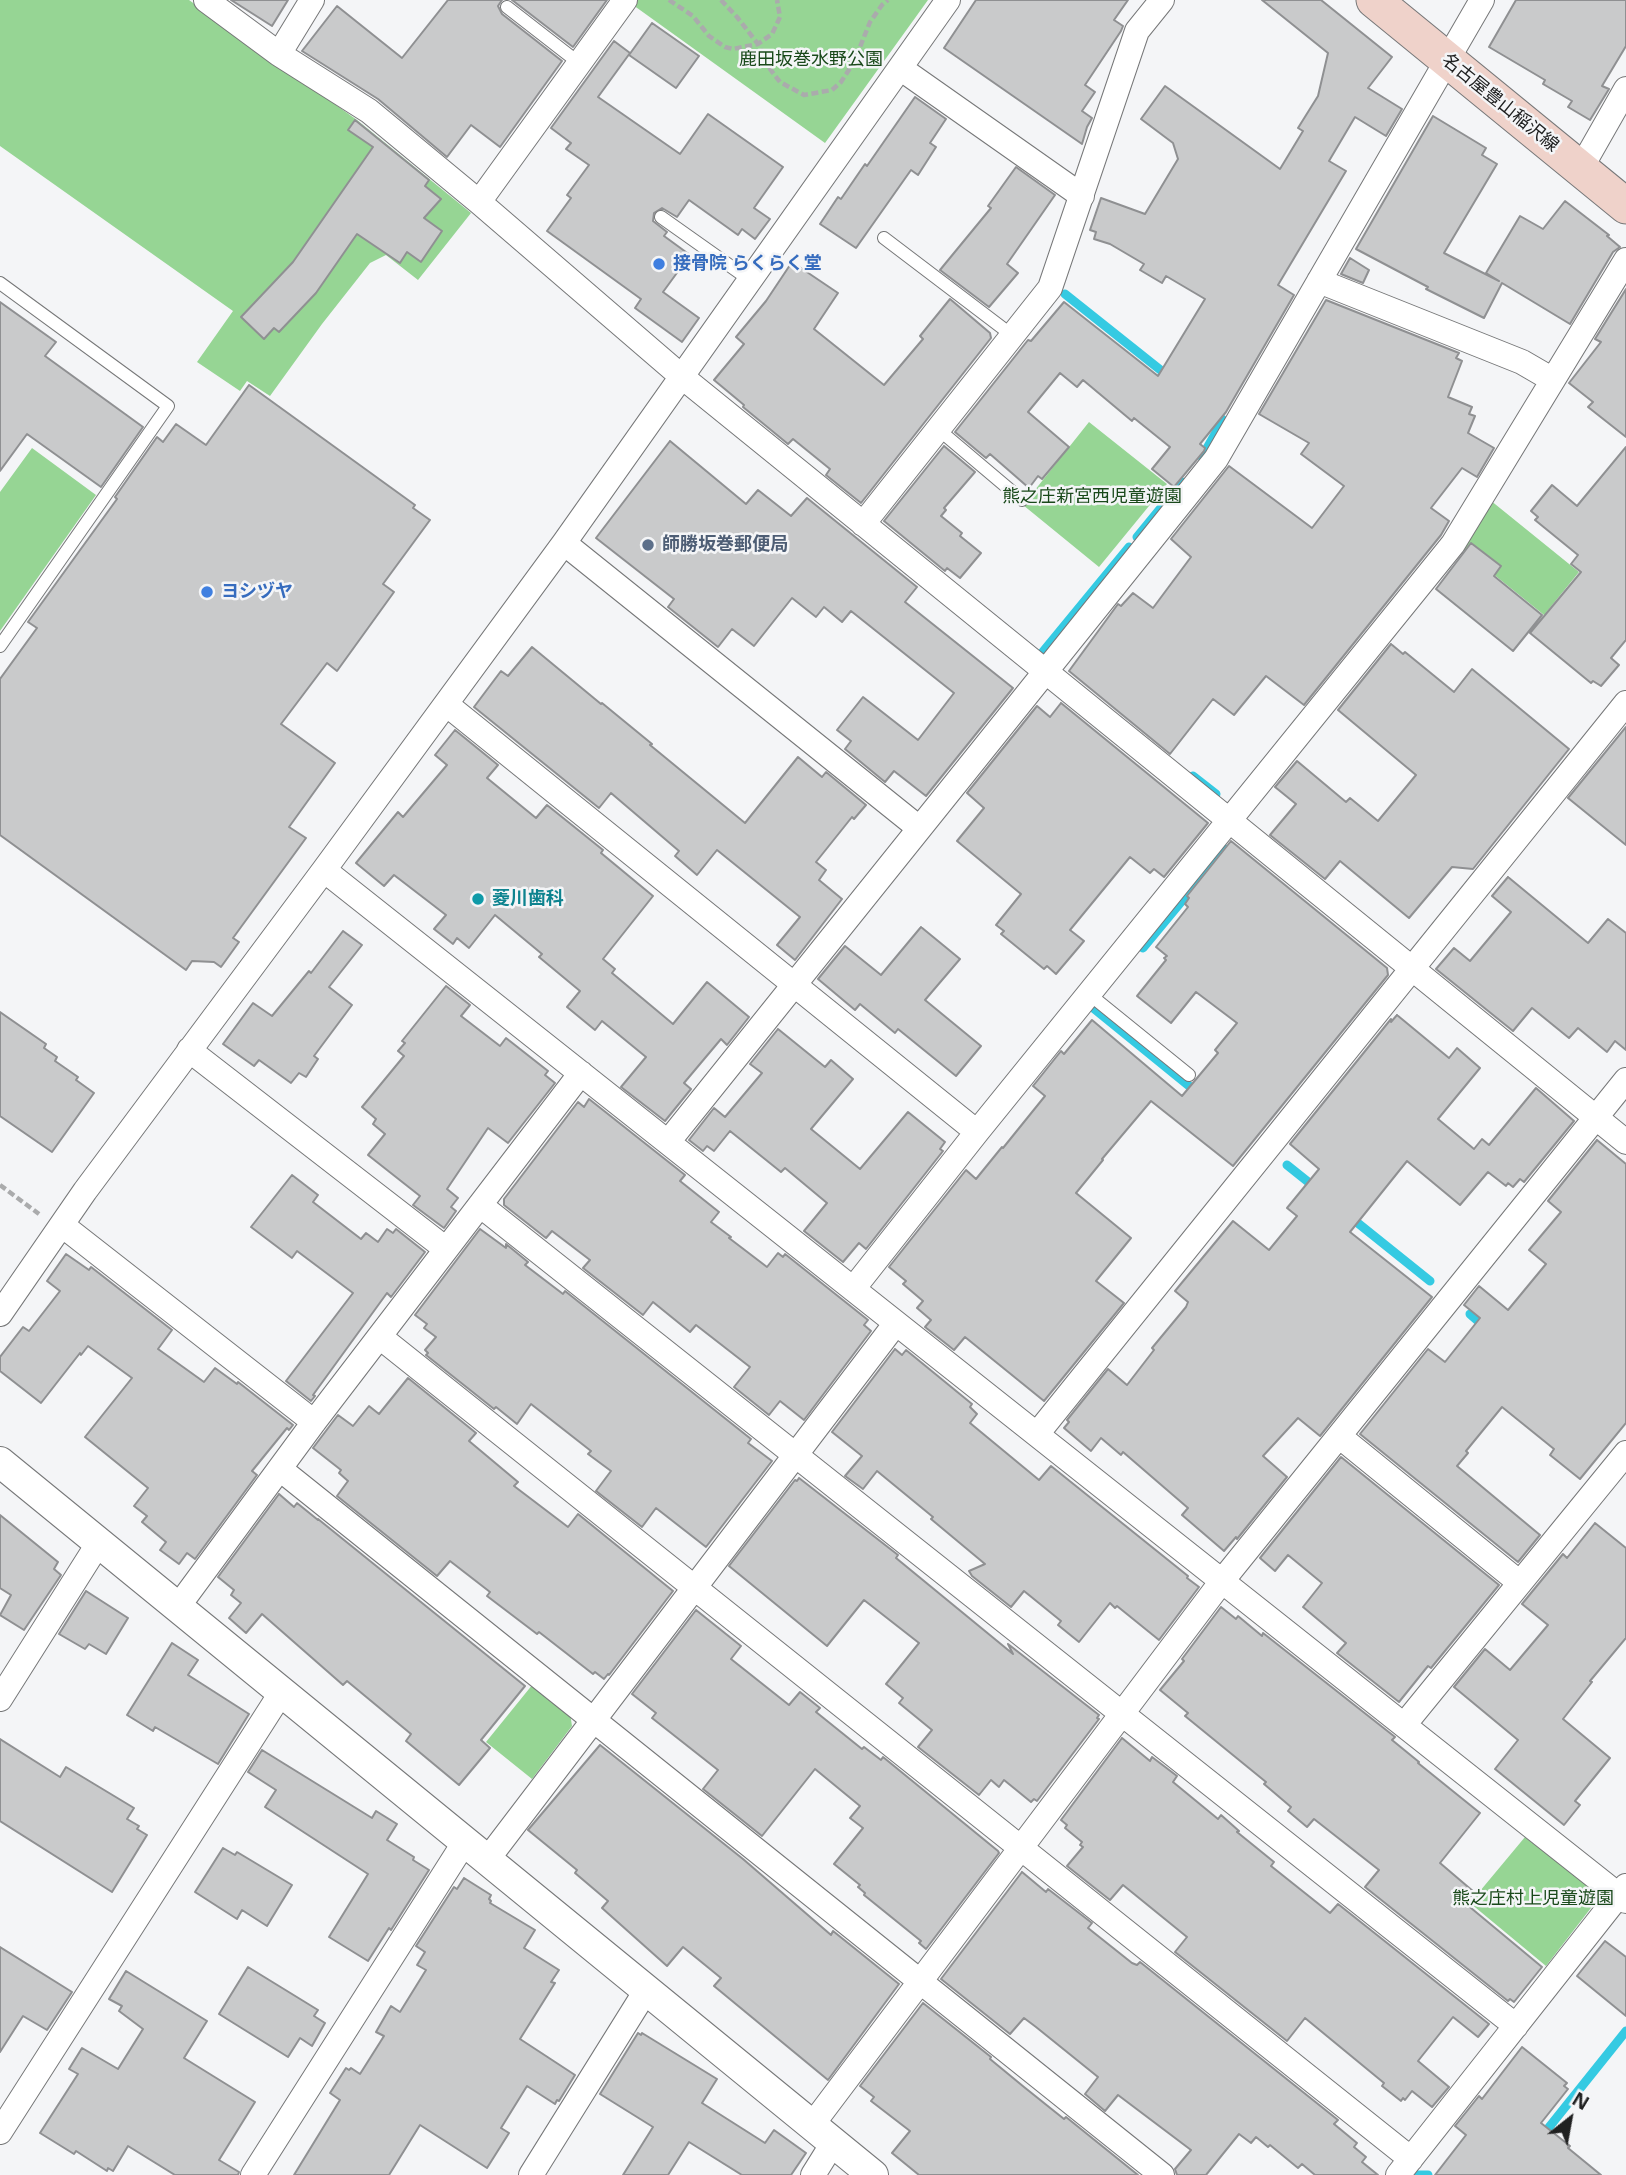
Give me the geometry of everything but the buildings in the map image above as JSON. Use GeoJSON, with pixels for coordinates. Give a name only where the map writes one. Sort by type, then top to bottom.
{"type":"FeatureCollection","features":[{"type":"Feature","properties":{"kind":"main road","name":"名古屋豊山稲沢線"},"geometry":{"type":"LineString","coordinates":[[1374,0],[1626,206]]}},
{"type":"Feature","properties":{"kind":"street"},"geometry":{"type":"LineString","coordinates":[[205,0],[279,54],[369,111],[681,376],[1626,1142]]}},
{"type":"Feature","properties":{"kind":"street"},"geometry":{"type":"LineString","coordinates":[[279,54],[312,0]]}},
{"type":"Feature","properties":{"kind":"street"},"geometry":{"type":"LineString","coordinates":[[479,202],[625,0]]}},
{"type":"Feature","properties":{"kind":"street"},"geometry":{"type":"LineString","coordinates":[[0,1314],[33,1264],[564,543],[948,0]]}},
{"type":"Feature","properties":{"kind":"street"},"geometry":{"type":"LineString","coordinates":[[863,524],[1050,288],[1137,31],[1162,0]]}},
{"type":"Feature","properties":{"kind":"street"},"geometry":{"type":"LineString","coordinates":[[668,1142],[1216,459],[1482,0]]}},
{"type":"Feature","properties":{"kind":"street"},"geometry":{"type":"LineString","coordinates":[[900,68],[1082,196]]}},
{"type":"Feature","properties":{"kind":"street"},"geometry":{"type":"LineString","coordinates":[[1581,168],[1626,89]]}},
{"type":"Feature","properties":{"kind":"street"},"geometry":{"type":"LineString","coordinates":[[853,1289],[1452,544],[1626,260]]}},
{"type":"Feature","properties":{"kind":"street"},"geometry":{"type":"LineString","coordinates":[[1318,281],[1522,362],[1553,380]]}},
{"type":"Feature","properties":{"kind":"street"},"geometry":{"type":"LineString","coordinates":[[564,543],[919,828]]}},
{"type":"Feature","properties":{"kind":"street"},"geometry":{"type":"LineString","coordinates":[[1037,1434],[1626,703]]}},
{"type":"Feature","properties":{"kind":"street"},"geometry":{"type":"LineString","coordinates":[[446,704],[977,1132]]}},
{"type":"Feature","properties":{"kind":"street"},"geometry":{"type":"LineString","coordinates":[[324,870],[1404,1725],[1624,1894],[1404,2167],[1021,1848],[380,1337]]}},
{"type":"Feature","properties":{"kind":"street"},"geometry":{"type":"LineString","coordinates":[[190,1050],[446,1250]]}},
{"type":"Feature","properties":{"kind":"street"},"geometry":{"type":"LineString","coordinates":[[177,1608],[314,1422],[582,1073]]}},
{"type":"Feature","properties":{"kind":"street"},"geometry":{"type":"LineString","coordinates":[[813,2175],[823,2134],[920,1981],[1222,1581],[1626,1080]]}},
{"type":"Feature","properties":{"kind":"street"},"geometry":{"type":"LineString","coordinates":[[480,1205],[1516,2026]]}},
{"type":"Feature","properties":{"kind":"street"},"geometry":{"type":"LineString","coordinates":[[62,1225],[314,1422]]}},
{"type":"Feature","properties":{"kind":"street"},"geometry":{"type":"LineString","coordinates":[[253,2175],[475,1851],[594,1720],[896,1323]]}},
{"type":"Feature","properties":{"kind":"street"},"geometry":{"type":"LineString","coordinates":[[1339,1436],[1520,1583]]}},
{"type":"Feature","properties":{"kind":"street"},"geometry":{"type":"LineString","coordinates":[[1404,1725],[1626,1453]]}},
{"type":"Feature","properties":{"kind":"street"},"geometry":{"type":"LineString","coordinates":[[0,1462],[873,2175]]}},
{"type":"Feature","properties":{"kind":"street"},"geometry":{"type":"LineString","coordinates":[[280,1469],[1162,2175]]}},
{"type":"Feature","properties":{"kind":"street"},"geometry":{"type":"LineString","coordinates":[[0,1699],[98,1544]]}},
{"type":"Feature","properties":{"kind":"street"},"geometry":{"type":"LineString","coordinates":[[0,2132],[282,1693]]}},
{"type":"Feature","properties":{"kind":"street"},"geometry":{"type":"LineString","coordinates":[[531,2175],[647,1989]]}},
{"type":"Feature","properties":{"kind":"lane"},"geometry":{"type":"LineString","coordinates":[[507,7],[579,63]]}},
{"type":"Feature","properties":{"kind":"lane"},"geometry":{"type":"LineString","coordinates":[[661,217],[750,280]]}},
{"type":"Feature","properties":{"kind":"lane"},"geometry":{"type":"LineString","coordinates":[[884,238],[1013,336]]}},
{"type":"Feature","properties":{"kind":"lane"},"geometry":{"type":"LineString","coordinates":[[0,283],[168,406],[0,646]]}},
{"type":"Feature","properties":{"kind":"lane"},"geometry":{"type":"LineString","coordinates":[[938,429],[1022,500]]}},
{"type":"Feature","properties":{"kind":"lane"},"geometry":{"type":"LineString","coordinates":[[1089,994],[1189,1075]]}},
{"type":"Feature","properties":{"kind":"path"},"geometry":{"type":"LineString","coordinates":[[669,0],[692,16],[709,36],[733,49],[758,44],[772,34],[780,17],[777,0]]}},
{"type":"Feature","properties":{"kind":"path"},"geometry":{"type":"LineString","coordinates":[[721,0],[758,44],[770,69],[780,82],[804,95],[832,90],[841,82],[854,62],[870,22],[888,0]]}},
{"type":"Feature","properties":{"kind":"path"},"geometry":{"type":"LineString","coordinates":[[0,1185],[47,1219],[62,1225]]}},
{"type":"Feature","properties":{"kind":"green space"},"geometry":{"type":"Polygon","coordinates":[[[0,0],[189,0],[357,120],[471,213],[418,280],[386,255],[370,263],[270,396],[247,381],[240,391],[197,362],[233,311],[0,146],[0,0]]]}},
{"type":"Feature","properties":{"kind":"green space","name":"鹿田坂巻水野公園"},"geometry":{"type":"Polygon","coordinates":[[[637,0],[928,0],[825,143],[633,5],[637,0]]]}},
{"type":"Feature","properties":{"kind":"green space","name":"熊之庄新宮西児童遊園"},"geometry":{"type":"Polygon","coordinates":[[[1089,422],[1167,484],[1099,567],[1023,505],[1089,422]]]}},
{"type":"Feature","properties":{"kind":"green space"},"geometry":{"type":"Polygon","coordinates":[[[32,448],[96,495],[0,631],[0,492],[32,448]]]}},
{"type":"Feature","properties":{"kind":"green space"},"geometry":{"type":"Polygon","coordinates":[[[1490,500],[1579,572],[1544,615],[1461,548],[1490,500]]]}},
{"type":"Feature","properties":{"kind":"green space"},"geometry":{"type":"Polygon","coordinates":[[[533,1684],[570,1713],[572,1726],[532,1779],[486,1742],[533,1684]]]}},
{"type":"Feature","properties":{"kind":"green space","name":"熊之庄村上児童遊園"},"geometry":{"type":"Polygon","coordinates":[[[1525,1837],[1590,1888],[1594,1904],[1546,1966],[1470,1903],[1525,1837]]]}},
{"type":"Feature","properties":{"kind":"waterway"},"geometry":{"type":"LineString","coordinates":[[1065,294],[1168,376]]}},
{"type":"Feature","properties":{"kind":"waterway"},"geometry":{"type":"LineString","coordinates":[[1202,457],[1223,420],[1212,411]]}},
{"type":"Feature","properties":{"kind":"waterway"},"geometry":{"type":"LineString","coordinates":[[1137,537],[1182,482]]}},
{"type":"Feature","properties":{"kind":"waterway"},"geometry":{"type":"LineString","coordinates":[[1041,654],[1129,547]]}},
{"type":"Feature","properties":{"kind":"waterway"},"geometry":{"type":"LineString","coordinates":[[1193,776],[1216,794]]}},
{"type":"Feature","properties":{"kind":"waterway"},"geometry":{"type":"LineString","coordinates":[[1143,948],[1225,849]]}},
{"type":"Feature","properties":{"kind":"waterway"},"geometry":{"type":"LineString","coordinates":[[1092,1007],[1199,1094]]}},
{"type":"Feature","properties":{"kind":"waterway"},"geometry":{"type":"LineString","coordinates":[[1287,1165],[1317,1189]]}},
{"type":"Feature","properties":{"kind":"waterway"},"geometry":{"type":"LineString","coordinates":[[1349,1216],[1430,1281]]}},
{"type":"Feature","properties":{"kind":"waterway"},"geometry":{"type":"LineString","coordinates":[[1470,1314],[1485,1327]]}},
{"type":"Feature","properties":{"kind":"waterway"},"geometry":{"type":"LineString","coordinates":[[1542,2136],[1626,2031]]}},
{"type":"Feature","properties":{"kind":"waterway"},"geometry":{"type":"LineString","coordinates":[[1417,2175],[1428,2175]]}},
{"type":"Feature","properties":{"kind":"place","name":"接骨院 らくらく堂"},"geometry":{"type":"Point","coordinates":[659,264]}},
{"type":"Feature","properties":{"kind":"place","name":"師勝坂巻郵便局"},"geometry":{"type":"Point","coordinates":[648,545]}},
{"type":"Feature","properties":{"kind":"place","name":"ヨシヅヤ"},"geometry":{"type":"Point","coordinates":[207,592]}},
{"type":"Feature","properties":{"kind":"place","name":"菱川歯科"},"geometry":{"type":"Point","coordinates":[478,899]}}]}
